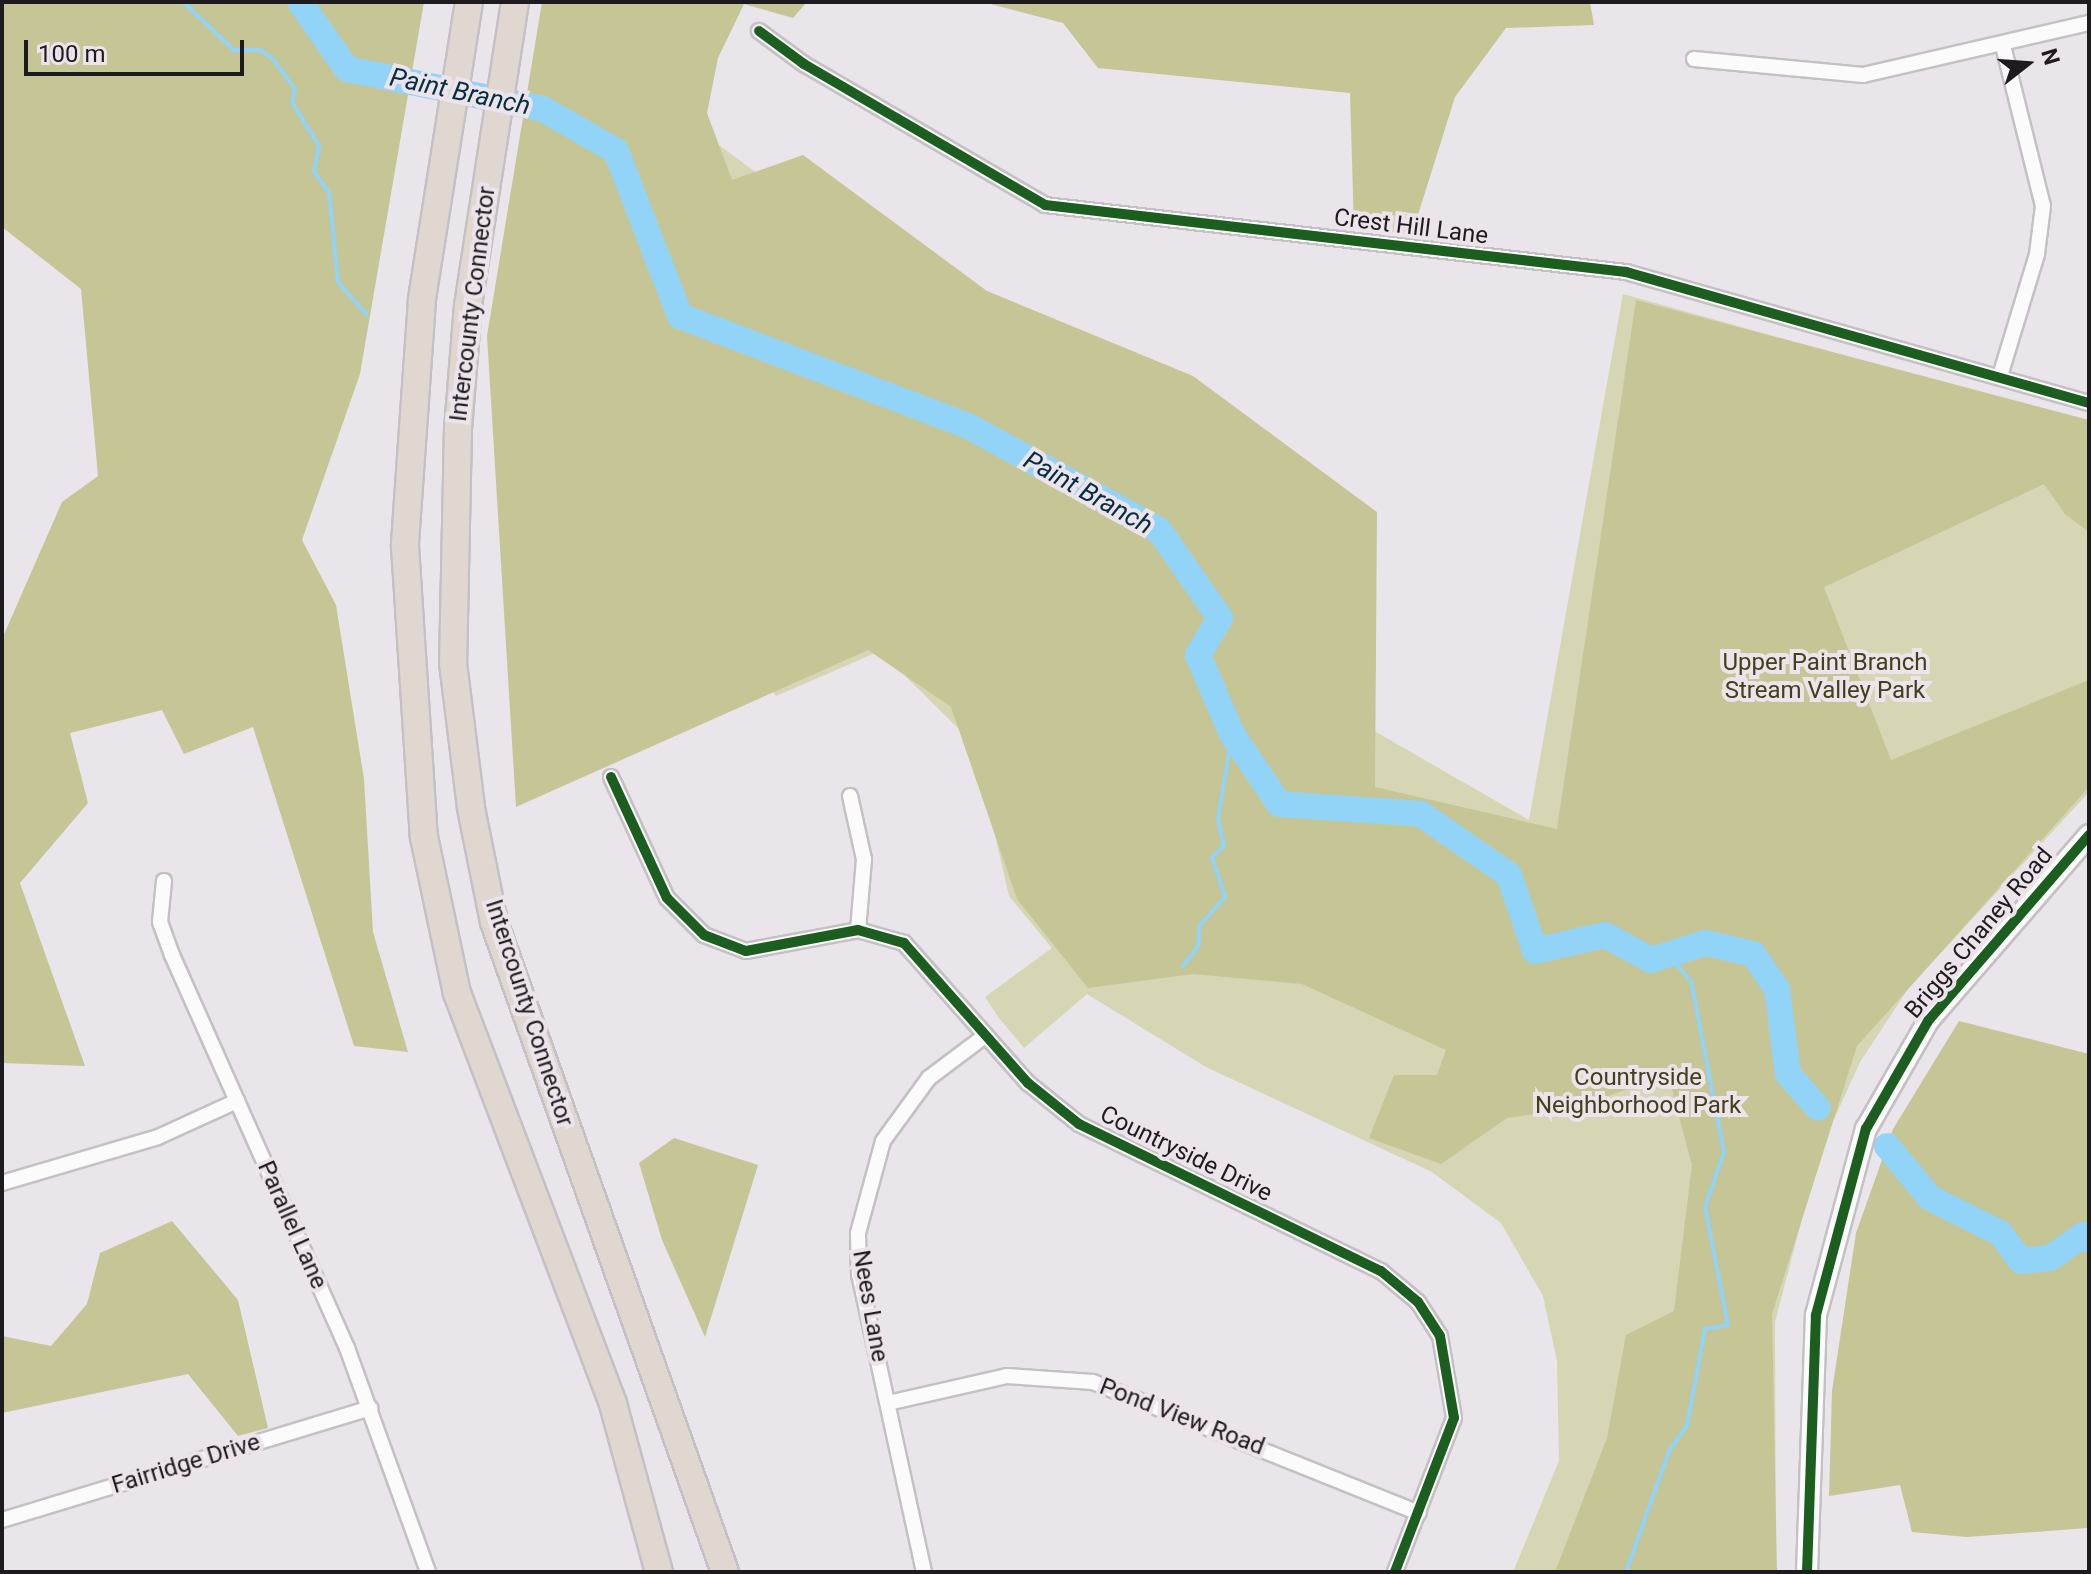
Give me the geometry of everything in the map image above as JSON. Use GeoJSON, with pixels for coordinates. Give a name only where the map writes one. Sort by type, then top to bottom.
{"type":"FeatureCollection","features":[{"type":"Feature","properties":{"kind":"highway","name":"Intercounty Connector"},"geometry":{"type":"LineString","coordinates":[[469,2],[422,300],[405,620],[435,900],[480,1062],[613,1404],[659,1572]]}},
{"type":"Feature","properties":{"kind":"highway","name":"Intercounty Connector"},"geometry":{"type":"LineString","coordinates":[[515,2],[468,305],[453,663],[489,894],[725,1572]]}},
{"type":"Feature","properties":{"kind":"main road","name":"Briggs Chaney Road"},"geometry":{"type":"LineString","coordinates":[[1807,1572],[1816,1315],[1866,1129],[1928,1021],[2089,835]]}},
{"type":"Feature","properties":{"kind":"street"},"geometry":{"type":"LineString","coordinates":[[1694,59],[1863,75],[2089,23]]}},
{"type":"Feature","properties":{"kind":"street","name":"Crest Hill Lane"},"geometry":{"type":"LineString","coordinates":[[759,31],[804,64],[1045,205],[1626,272],[2089,403]]}},
{"type":"Feature","properties":{"kind":"street"},"geometry":{"type":"LineString","coordinates":[[2000,376],[2037,254],[2043,206],[2003,45]]}},
{"type":"Feature","properties":{"kind":"street","name":"Countryside Drive"},"geometry":{"type":"LineString","coordinates":[[611,777],[667,898],[704,935],[746,951],[858,930],[904,943],[1028,1083],[1079,1124],[1381,1271],[1418,1302],[1440,1336],[1454,1418],[1395,1572]]}},
{"type":"Feature","properties":{"kind":"street"},"geometry":{"type":"LineString","coordinates":[[850,796],[864,859],[858,930]]}},
{"type":"Feature","properties":{"kind":"street","name":"Parallel Lane"},"geometry":{"type":"LineString","coordinates":[[164,881],[160,922],[370,1408],[428,1572]]}},
{"type":"Feature","properties":{"kind":"street","name":"Nees Lane"},"geometry":{"type":"LineString","coordinates":[[924,1572],[859,1275],[865,1189],[906,1107],[986,1035]]}},
{"type":"Feature","properties":{"kind":"street"},"geometry":{"type":"LineString","coordinates":[[2,1183],[158,1137],[237,1101]]}},
{"type":"Feature","properties":{"kind":"street","name":"Pond View Road"},"geometry":{"type":"LineString","coordinates":[[888,1403],[1007,1376],[1093,1382],[1419,1513]]}},
{"type":"Feature","properties":{"kind":"street","name":"Fairridge Drive"},"geometry":{"type":"LineString","coordinates":[[2,1520],[370,1408]]}},
{"type":"Feature","properties":{"kind":"green space"},"geometry":{"type":"Polygon","coordinates":[[[2,2],[424,2],[360,374],[302,540],[336,605],[364,779],[373,932],[408,1052],[354,1046],[253,727],[184,754],[162,710],[70,733],[88,803],[20,883],[85,1066],[2,1063],[2,639],[62,502],[98,476],[81,289],[2,227],[2,2]]]}},
{"type":"Feature","properties":{"kind":"green space","name":"Upper Paint Branch Stream Valley Park"},"geometry":{"type":"Polygon","coordinates":[[[542,2],[807,2],[793,18],[744,4],[718,58],[707,113],[732,180],[803,155],[987,291],[1193,376],[1377,512],[1375,787],[1557,829],[1636,300],[2089,420],[2089,532],[2065,514],[2044,484],[1824,587],[1891,760],[2089,680],[2089,787],[1857,1046],[1772,1314],[1777,1572],[1555,1572],[1607,1438],[1626,1335],[1674,1311],[1692,1165],[1668,1074],[1576,1108],[1507,1118],[1441,1164],[1369,1138],[1394,1075],[1437,1075],[1446,1050],[1302,984],[1193,974],[1088,988],[1017,899],[951,707],[868,650],[516,807],[487,336],[542,2]]]}},
{"type":"Feature","properties":{"kind":"green space"},"geometry":{"type":"Polygon","coordinates":[[[983,2],[1590,2],[1594,25],[1506,28],[1455,97],[1412,234],[1354,229],[1350,93],[1098,68],[1063,23],[983,2]]]}},
{"type":"Feature","properties":{"kind":"green space","name":"Upper Paint Branch Stream Valley Park"},"geometry":{"type":"Polygon","coordinates":[[[628,78],[1011,360],[1235,651],[1529,820],[1623,294],[2089,424],[2089,792],[1908,989],[1860,1062],[1820,1150],[1775,1322],[1776,1572],[1513,1572],[1559,1461],[1557,1361],[1543,1296],[1501,1223],[1432,1172],[1206,1067],[1087,994],[1024,1048],[999,1018],[985,997],[1052,948],[1009,896],[974,744],[880,651],[776,696],[635,501],[628,78]]]}},
{"type":"Feature","properties":{"kind":"green space"},"geometry":{"type":"Polygon","coordinates":[[[1959,1021],[2089,1054],[2089,1539],[2087,1528],[1967,1537],[1912,1532],[1900,1485],[1829,1496],[1832,1391],[1856,1233],[1893,1129],[1959,1021]]]}},
{"type":"Feature","properties":{"kind":"green space"},"geometry":{"type":"Polygon","coordinates":[[[674,1138],[758,1165],[705,1337],[662,1240],[639,1163],[674,1138]]]}},
{"type":"Feature","properties":{"kind":"green space"},"geometry":{"type":"Polygon","coordinates":[[[172,1221],[238,1300],[268,1428],[238,1436],[188,1374],[2,1413],[2,1336],[51,1346],[87,1304],[100,1253],[172,1221]]]}},
{"type":"Feature","properties":{"kind":"waterway"},"geometry":{"type":"LineString","coordinates":[[183,2],[234,50],[260,50],[273,59],[295,89],[292,102],[319,146],[314,172],[329,193],[338,282],[366,314]]}},
{"type":"Feature","properties":{"kind":"waterway","name":"Paint Branch"},"geometry":{"type":"LineString","coordinates":[[300,2],[347,69],[543,109],[616,151],[680,316],[970,427],[1159,530],[1220,618],[1198,655],[1232,734],[1279,804],[1421,814],[1509,875],[1535,951],[1605,935],[1651,960],[1705,943],[1753,954],[1777,989],[1788,1074],[1818,1108]]}},
{"type":"Feature","properties":{"kind":"waterway"},"geometry":{"type":"LineString","coordinates":[[1183,966],[1198,946],[1200,925],[1225,897],[1212,857],[1224,846],[1218,819],[1232,734]]}},
{"type":"Feature","properties":{"kind":"waterway"},"geometry":{"type":"LineString","coordinates":[[1626,1572],[1669,1451],[1687,1425],[1705,1329],[1728,1325],[1705,1207],[1724,1152],[1691,981],[1668,955]]}},
{"type":"Feature","properties":{"kind":"waterway","name":"Paint Branch"},"geometry":{"type":"LineString","coordinates":[[1887,1146],[1930,1198],[2000,1233],[2021,1261],[2050,1258],[2083,1235],[2089,1240]]}},
{"type":"Feature","properties":{"kind":"cycle path"},"geometry":{"type":"LineString","coordinates":[[759,31],[804,64],[1045,205],[1626,272],[2089,403]]}},
{"type":"Feature","properties":{"kind":"cycle path"},"geometry":{"type":"LineString","coordinates":[[611,777],[667,898],[704,935],[746,951],[858,930],[904,943],[1028,1083],[1079,1124],[1381,1271],[1418,1302],[1440,1336],[1454,1418],[1395,1572]]}},
{"type":"Feature","properties":{"kind":"cycle path"},"geometry":{"type":"LineString","coordinates":[[1807,1572],[1816,1315],[1866,1129],[1928,1021],[2089,835]]}},
{"type":"Feature","properties":{"kind":"park label","name":"Countryside Neighborhood Park"},"geometry":{"type":"Point","coordinates":[1638,1092]}}]}
